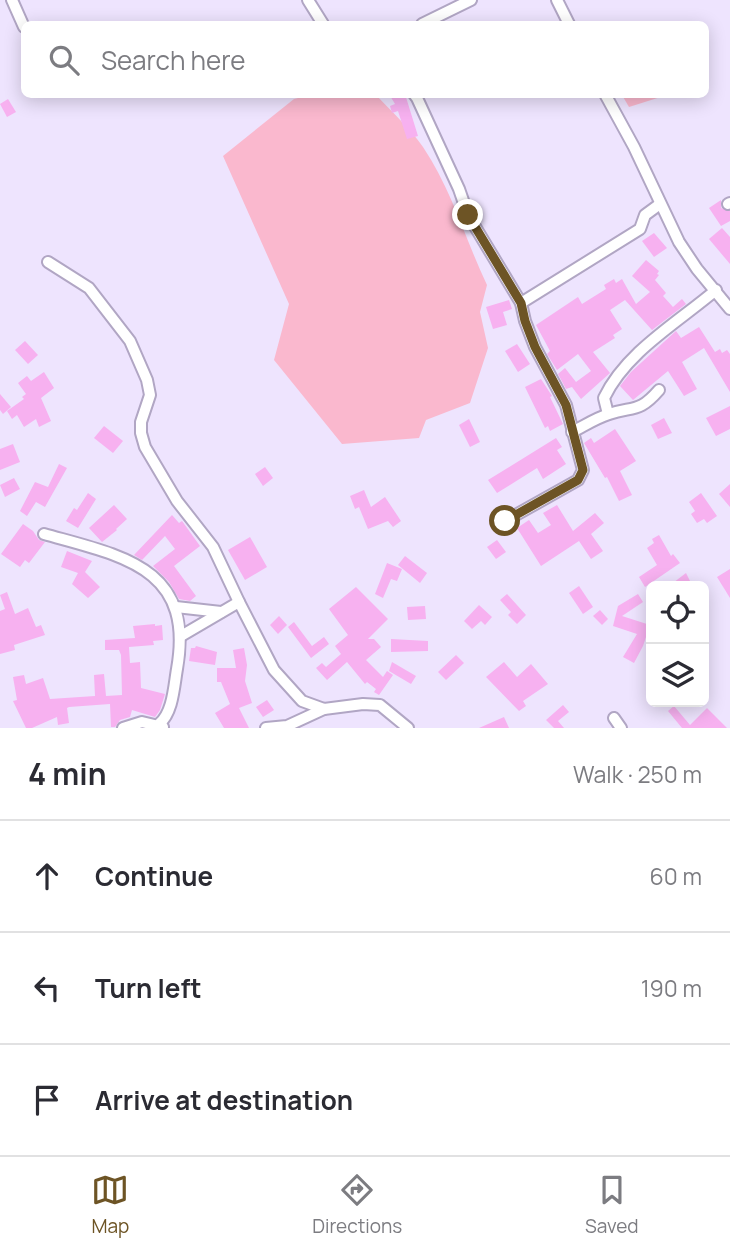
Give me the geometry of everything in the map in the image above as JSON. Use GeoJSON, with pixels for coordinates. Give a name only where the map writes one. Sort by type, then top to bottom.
{"type":"FeatureCollection","features":[{"type":"Feature","properties":{"kind":"street"},"geometry":{"type":"LineString","coordinates":[[12,0],[21,21]]}},
{"type":"Feature","properties":{"kind":"street"},"geometry":{"type":"LineString","coordinates":[[308,0],[321,21]]}},
{"type":"Feature","properties":{"kind":"street"},"geometry":{"type":"LineString","coordinates":[[428,21],[471,0]]}},
{"type":"Feature","properties":{"kind":"street"},"geometry":{"type":"LineString","coordinates":[[557,0],[568,21]]}},
{"type":"Feature","properties":{"kind":"street"},"geometry":{"type":"LineString","coordinates":[[417,98],[459,188],[468,215],[521,303],[535,347],[566,405],[583,470],[582,475],[505,521]]}},
{"type":"Feature","properties":{"kind":"street"},"geometry":{"type":"LineString","coordinates":[[607,98],[634,147],[679,242],[730,309]]}},
{"type":"Feature","properties":{"kind":"street"},"geometry":{"type":"LineString","coordinates":[[521,303],[640,229],[645,215],[660,204]]}},
{"type":"Feature","properties":{"kind":"street"},"geometry":{"type":"LineString","coordinates":[[48,262],[89,288],[130,341],[147,380],[150,396],[141,422],[145,447],[177,501],[213,547],[274,670],[302,701],[324,709],[363,704],[380,705],[408,728]]}},
{"type":"Feature","properties":{"kind":"street"},"geometry":{"type":"LineString","coordinates":[[608,414],[604,398],[613,380],[649,345],[716,290]]}},
{"type":"Feature","properties":{"kind":"street"},"geometry":{"type":"LineString","coordinates":[[572,432],[608,414],[636,409],[648,402],[659,390]]}},
{"type":"Feature","properties":{"kind":"street"},"geometry":{"type":"LineString","coordinates":[[44,534],[125,558],[160,581],[176,607],[181,636],[178,667],[170,706],[162,726],[142,722],[123,728]]}},
{"type":"Feature","properties":{"kind":"street"},"geometry":{"type":"LineString","coordinates":[[181,636],[239,603]]}},
{"type":"Feature","properties":{"kind":"street"},"geometry":{"type":"LineString","coordinates":[[176,607],[221,612]]}},
{"type":"Feature","properties":{"kind":"street"},"geometry":{"type":"LineString","coordinates":[[302,701],[306,722]]}},
{"type":"Feature","properties":{"kind":"street"},"geometry":{"type":"LineString","coordinates":[[266,728],[306,722],[324,709]]}},
{"type":"Feature","properties":{"kind":"shaded area"},"geometry":{"type":"Polygon","coordinates":[[[379,98],[406,126],[433,163],[487,285],[480,312],[488,348],[470,403],[426,420],[419,438],[342,444],[274,360],[289,304],[223,156],[294,99],[379,98]]]}},
{"type":"Feature","properties":{"kind":"shaded area"},"geometry":{"type":"Polygon","coordinates":[[[624,98],[658,98],[629,107],[624,98]]]}},
{"type":"Feature","properties":{"kind":"building"},"geometry":{"type":"Polygon","coordinates":[[[391,98],[406,98],[418,136],[407,139],[398,111],[392,113],[390,106],[395,104],[391,98]]]}},
{"type":"Feature","properties":{"kind":"building"},"geometry":{"type":"Polygon","coordinates":[[[8,99],[16,112],[7,117],[0,104],[8,99]]]}},
{"type":"Feature","properties":{"kind":"building"},"geometry":{"type":"Polygon","coordinates":[[[721,200],[721,208],[730,211],[730,221],[721,226],[709,208],[721,200]]]}},
{"type":"Feature","properties":{"kind":"building"},"geometry":{"type":"Polygon","coordinates":[[[722,228],[730,237],[730,264],[709,239],[722,228]]]}},
{"type":"Feature","properties":{"kind":"building"},"geometry":{"type":"Polygon","coordinates":[[[654,233],[667,248],[654,257],[642,241],[654,233]]]}},
{"type":"Feature","properties":{"kind":"building"},"geometry":{"type":"Polygon","coordinates":[[[646,260],[659,271],[655,280],[666,293],[663,296],[673,307],[682,299],[686,304],[652,330],[625,300],[610,310],[622,329],[613,335],[615,338],[593,352],[610,373],[581,399],[572,387],[566,389],[558,374],[565,368],[576,382],[591,371],[578,354],[557,370],[547,354],[550,351],[536,325],[578,297],[582,304],[606,289],[604,285],[614,279],[616,283],[622,279],[636,304],[650,292],[632,276],[646,260]]]}},
{"type":"Feature","properties":{"kind":"building"},"geometry":{"type":"Polygon","coordinates":[[[509,300],[512,309],[503,312],[507,325],[493,329],[486,307],[509,300]]]}},
{"type":"Feature","properties":{"kind":"building"},"geometry":{"type":"Polygon","coordinates":[[[699,327],[715,352],[720,349],[722,353],[727,350],[730,354],[730,392],[704,348],[682,362],[697,389],[684,396],[668,371],[633,400],[620,386],[631,372],[676,331],[681,338],[699,327]]]}},
{"type":"Feature","properties":{"kind":"building"},"geometry":{"type":"Polygon","coordinates":[[[25,341],[38,355],[28,364],[15,350],[25,341]]]}},
{"type":"Feature","properties":{"kind":"building"},"geometry":{"type":"Polygon","coordinates":[[[517,344],[530,364],[518,372],[505,351],[517,344]]]}},
{"type":"Feature","properties":{"kind":"building"},"geometry":{"type":"Polygon","coordinates":[[[44,372],[54,388],[41,398],[51,421],[39,427],[36,419],[24,427],[17,415],[12,419],[7,411],[24,399],[22,397],[26,394],[18,383],[27,376],[31,381],[44,372]]]}},
{"type":"Feature","properties":{"kind":"building"},"geometry":{"type":"Polygon","coordinates":[[[541,379],[552,396],[550,397],[563,424],[550,431],[548,426],[545,428],[525,387],[541,379]]]}},
{"type":"Feature","properties":{"kind":"building"},"geometry":{"type":"Polygon","coordinates":[[[0,394],[11,407],[3,414],[0,410],[0,394]]]}},
{"type":"Feature","properties":{"kind":"building"},"geometry":{"type":"Polygon","coordinates":[[[730,406],[730,429],[716,436],[706,418],[730,406]]]}},
{"type":"Feature","properties":{"kind":"building"},"geometry":{"type":"Polygon","coordinates":[[[664,418],[672,433],[658,439],[651,425],[664,418]]]}},
{"type":"Feature","properties":{"kind":"building"},"geometry":{"type":"Polygon","coordinates":[[[469,419],[480,442],[470,447],[459,425],[469,419]]]}},
{"type":"Feature","properties":{"kind":"building"},"geometry":{"type":"Polygon","coordinates":[[[104,426],[123,441],[113,453],[94,438],[104,426]]]}},
{"type":"Feature","properties":{"kind":"building"},"geometry":{"type":"Polygon","coordinates":[[[615,429],[636,461],[620,471],[632,495],[619,501],[607,477],[605,478],[584,443],[591,438],[594,443],[615,429]]]}},
{"type":"Feature","properties":{"kind":"building"},"geometry":{"type":"Polygon","coordinates":[[[556,438],[562,447],[557,450],[566,464],[543,479],[537,468],[497,493],[488,480],[556,438]]]}},
{"type":"Feature","properties":{"kind":"building"},"geometry":{"type":"Polygon","coordinates":[[[13,444],[20,462],[0,470],[0,449],[13,444]]]}},
{"type":"Feature","properties":{"kind":"building"},"geometry":{"type":"Polygon","coordinates":[[[59,464],[67,468],[45,507],[36,502],[27,516],[20,511],[35,482],[48,487],[59,464]]]}},
{"type":"Feature","properties":{"kind":"building"},"geometry":{"type":"Polygon","coordinates":[[[265,467],[273,478],[263,486],[255,474],[265,467]]]}},
{"type":"Feature","properties":{"kind":"building"},"geometry":{"type":"Polygon","coordinates":[[[14,478],[20,489],[5,497],[0,485],[14,478]]]}},
{"type":"Feature","properties":{"kind":"building"},"geometry":{"type":"Polygon","coordinates":[[[730,484],[730,507],[719,494],[730,484]]]}},
{"type":"Feature","properties":{"kind":"building"},"geometry":{"type":"Polygon","coordinates":[[[364,490],[371,507],[385,497],[401,521],[393,527],[388,521],[368,529],[359,507],[355,509],[350,496],[364,490]]]}},
{"type":"Feature","properties":{"kind":"building"},"geometry":{"type":"Polygon","coordinates":[[[88,493],[96,499],[78,528],[66,521],[88,493]]]}},
{"type":"Feature","properties":{"kind":"building"},"geometry":{"type":"Polygon","coordinates":[[[701,493],[717,516],[707,523],[704,519],[697,523],[691,514],[695,511],[689,502],[701,493]]]}},
{"type":"Feature","properties":{"kind":"building"},"geometry":{"type":"Polygon","coordinates":[[[114,505],[127,519],[102,542],[89,528],[114,505]]]}},
{"type":"Feature","properties":{"kind":"building"},"geometry":{"type":"Polygon","coordinates":[[[557,505],[573,531],[595,513],[604,523],[591,534],[603,551],[591,559],[579,541],[541,566],[517,528],[529,520],[538,533],[551,525],[543,513],[557,505]]]}},
{"type":"Feature","properties":{"kind":"building"},"geometry":{"type":"Polygon","coordinates":[[[172,515],[179,523],[182,521],[200,546],[174,566],[196,596],[190,601],[179,599],[169,582],[153,566],[175,549],[165,536],[142,560],[134,555],[172,515]]]}},
{"type":"Feature","properties":{"kind":"building"},"geometry":{"type":"Polygon","coordinates":[[[23,524],[33,531],[39,540],[45,542],[29,563],[25,560],[20,567],[1,554],[23,524]]]}},
{"type":"Feature","properties":{"kind":"building"},"geometry":{"type":"Polygon","coordinates":[[[659,535],[671,556],[673,554],[680,563],[654,581],[646,581],[645,587],[639,577],[657,565],[647,548],[654,543],[652,539],[659,535]]]}},
{"type":"Feature","properties":{"kind":"building"},"geometry":{"type":"Polygon","coordinates":[[[250,537],[267,567],[245,580],[228,550],[250,537]]]}},
{"type":"Feature","properties":{"kind":"building"},"geometry":{"type":"Polygon","coordinates":[[[497,540],[506,552],[496,559],[487,547],[497,540]]]}},
{"type":"Feature","properties":{"kind":"building"},"geometry":{"type":"Polygon","coordinates":[[[67,551],[92,561],[85,572],[100,587],[88,598],[72,584],[78,573],[61,567],[67,551]]]}},
{"type":"Feature","properties":{"kind":"building"},"geometry":{"type":"Polygon","coordinates":[[[405,556],[427,573],[420,583],[398,565],[405,556]]]}},
{"type":"Feature","properties":{"kind":"building"},"geometry":{"type":"Polygon","coordinates":[[[387,563],[402,569],[397,581],[391,579],[383,598],[375,594],[387,563]]]}},
{"type":"Feature","properties":{"kind":"building"},"geometry":{"type":"Polygon","coordinates":[[[730,569],[730,598],[717,577],[730,569]]]}},
{"type":"Feature","properties":{"kind":"building"},"geometry":{"type":"Polygon","coordinates":[[[686,573],[690,581],[676,581],[686,573]]]}},
{"type":"Feature","properties":{"kind":"building"},"geometry":{"type":"Polygon","coordinates":[[[579,586],[593,607],[583,614],[569,593],[579,586]]]}},
{"type":"Feature","properties":{"kind":"building"},"geometry":{"type":"Polygon","coordinates":[[[356,587],[388,619],[368,639],[374,639],[381,647],[366,660],[383,677],[387,671],[393,675],[379,695],[374,692],[376,689],[367,682],[365,684],[347,662],[327,680],[316,668],[322,663],[326,667],[341,654],[335,646],[348,635],[329,609],[356,587]]]}},
{"type":"Feature","properties":{"kind":"building"},"geometry":{"type":"Polygon","coordinates":[[[7,592],[15,614],[28,608],[36,627],[41,625],[45,635],[14,645],[15,650],[0,654],[0,611],[5,609],[0,595],[7,592]]]}},
{"type":"Feature","properties":{"kind":"building"},"geometry":{"type":"Polygon","coordinates":[[[507,594],[526,615],[517,624],[508,615],[511,612],[500,600],[507,594]]]}},
{"type":"Feature","properties":{"kind":"building"},"geometry":{"type":"Polygon","coordinates":[[[638,594],[643,602],[622,616],[646,624],[646,637],[634,663],[623,657],[637,634],[613,626],[618,606],[638,594]]]}},
{"type":"Feature","properties":{"kind":"building"},"geometry":{"type":"Polygon","coordinates":[[[479,605],[492,617],[485,625],[481,621],[472,629],[464,621],[479,605]]]}},
{"type":"Feature","properties":{"kind":"building"},"geometry":{"type":"Polygon","coordinates":[[[425,606],[426,619],[408,620],[407,607],[425,606]]]}},
{"type":"Feature","properties":{"kind":"building"},"geometry":{"type":"Polygon","coordinates":[[[600,610],[608,619],[602,625],[593,616],[600,610]]]}},
{"type":"Feature","properties":{"kind":"building"},"geometry":{"type":"Polygon","coordinates":[[[279,616],[287,625],[278,634],[270,625],[279,616]]]}},
{"type":"Feature","properties":{"kind":"building"},"geometry":{"type":"Polygon","coordinates":[[[294,622],[312,646],[324,637],[329,644],[311,658],[288,627],[294,622]]]}},
{"type":"Feature","properties":{"kind":"building"},"geometry":{"type":"Polygon","coordinates":[[[162,625],[163,640],[153,641],[154,645],[129,647],[130,663],[140,662],[141,688],[165,694],[155,717],[132,710],[130,717],[111,727],[110,704],[69,707],[69,723],[58,725],[57,717],[26,728],[13,701],[17,700],[13,677],[24,675],[26,684],[43,678],[50,699],[95,696],[94,675],[104,674],[106,696],[122,695],[121,655],[119,650],[105,650],[105,640],[135,638],[133,626],[162,625]]]}},
{"type":"Feature","properties":{"kind":"building"},"geometry":{"type":"Polygon","coordinates":[[[391,639],[428,641],[428,651],[391,652],[391,639]]]}},
{"type":"Feature","properties":{"kind":"building"},"geometry":{"type":"Polygon","coordinates":[[[196,646],[217,652],[215,665],[189,661],[191,648],[196,646]]]}},
{"type":"Feature","properties":{"kind":"building"},"geometry":{"type":"Polygon","coordinates":[[[244,648],[247,665],[245,681],[252,703],[239,708],[249,728],[224,728],[215,713],[230,704],[221,682],[217,682],[217,668],[236,668],[233,650],[244,648]]]}},
{"type":"Feature","properties":{"kind":"building"},"geometry":{"type":"Polygon","coordinates":[[[456,655],[464,663],[446,680],[438,672],[456,655]]]}},
{"type":"Feature","properties":{"kind":"building"},"geometry":{"type":"Polygon","coordinates":[[[392,662],[416,676],[411,684],[389,671],[392,662]]]}},
{"type":"Feature","properties":{"kind":"building"},"geometry":{"type":"Polygon","coordinates":[[[504,662],[517,677],[531,664],[548,684],[523,701],[526,706],[519,711],[486,677],[504,662]]]}},
{"type":"Feature","properties":{"kind":"building"},"geometry":{"type":"Polygon","coordinates":[[[267,700],[274,710],[263,717],[256,707],[267,700]]]}},
{"type":"Feature","properties":{"kind":"building"},"geometry":{"type":"Polygon","coordinates":[[[563,705],[569,712],[558,721],[564,728],[554,728],[546,720],[563,705]]]}},
{"type":"Feature","properties":{"kind":"building"},"geometry":{"type":"Polygon","coordinates":[[[675,707],[690,725],[707,708],[727,728],[682,728],[668,711],[675,707]]]}},
{"type":"Feature","properties":{"kind":"building"},"geometry":{"type":"Polygon","coordinates":[[[504,717],[509,728],[479,728],[504,717]]]}},
{"type":"Feature","properties":{"kind":"route"},"geometry":{"type":"LineString","coordinates":[[468,215],[521,303],[535,347],[566,405],[583,470],[578,480],[505,521]]}}]}
